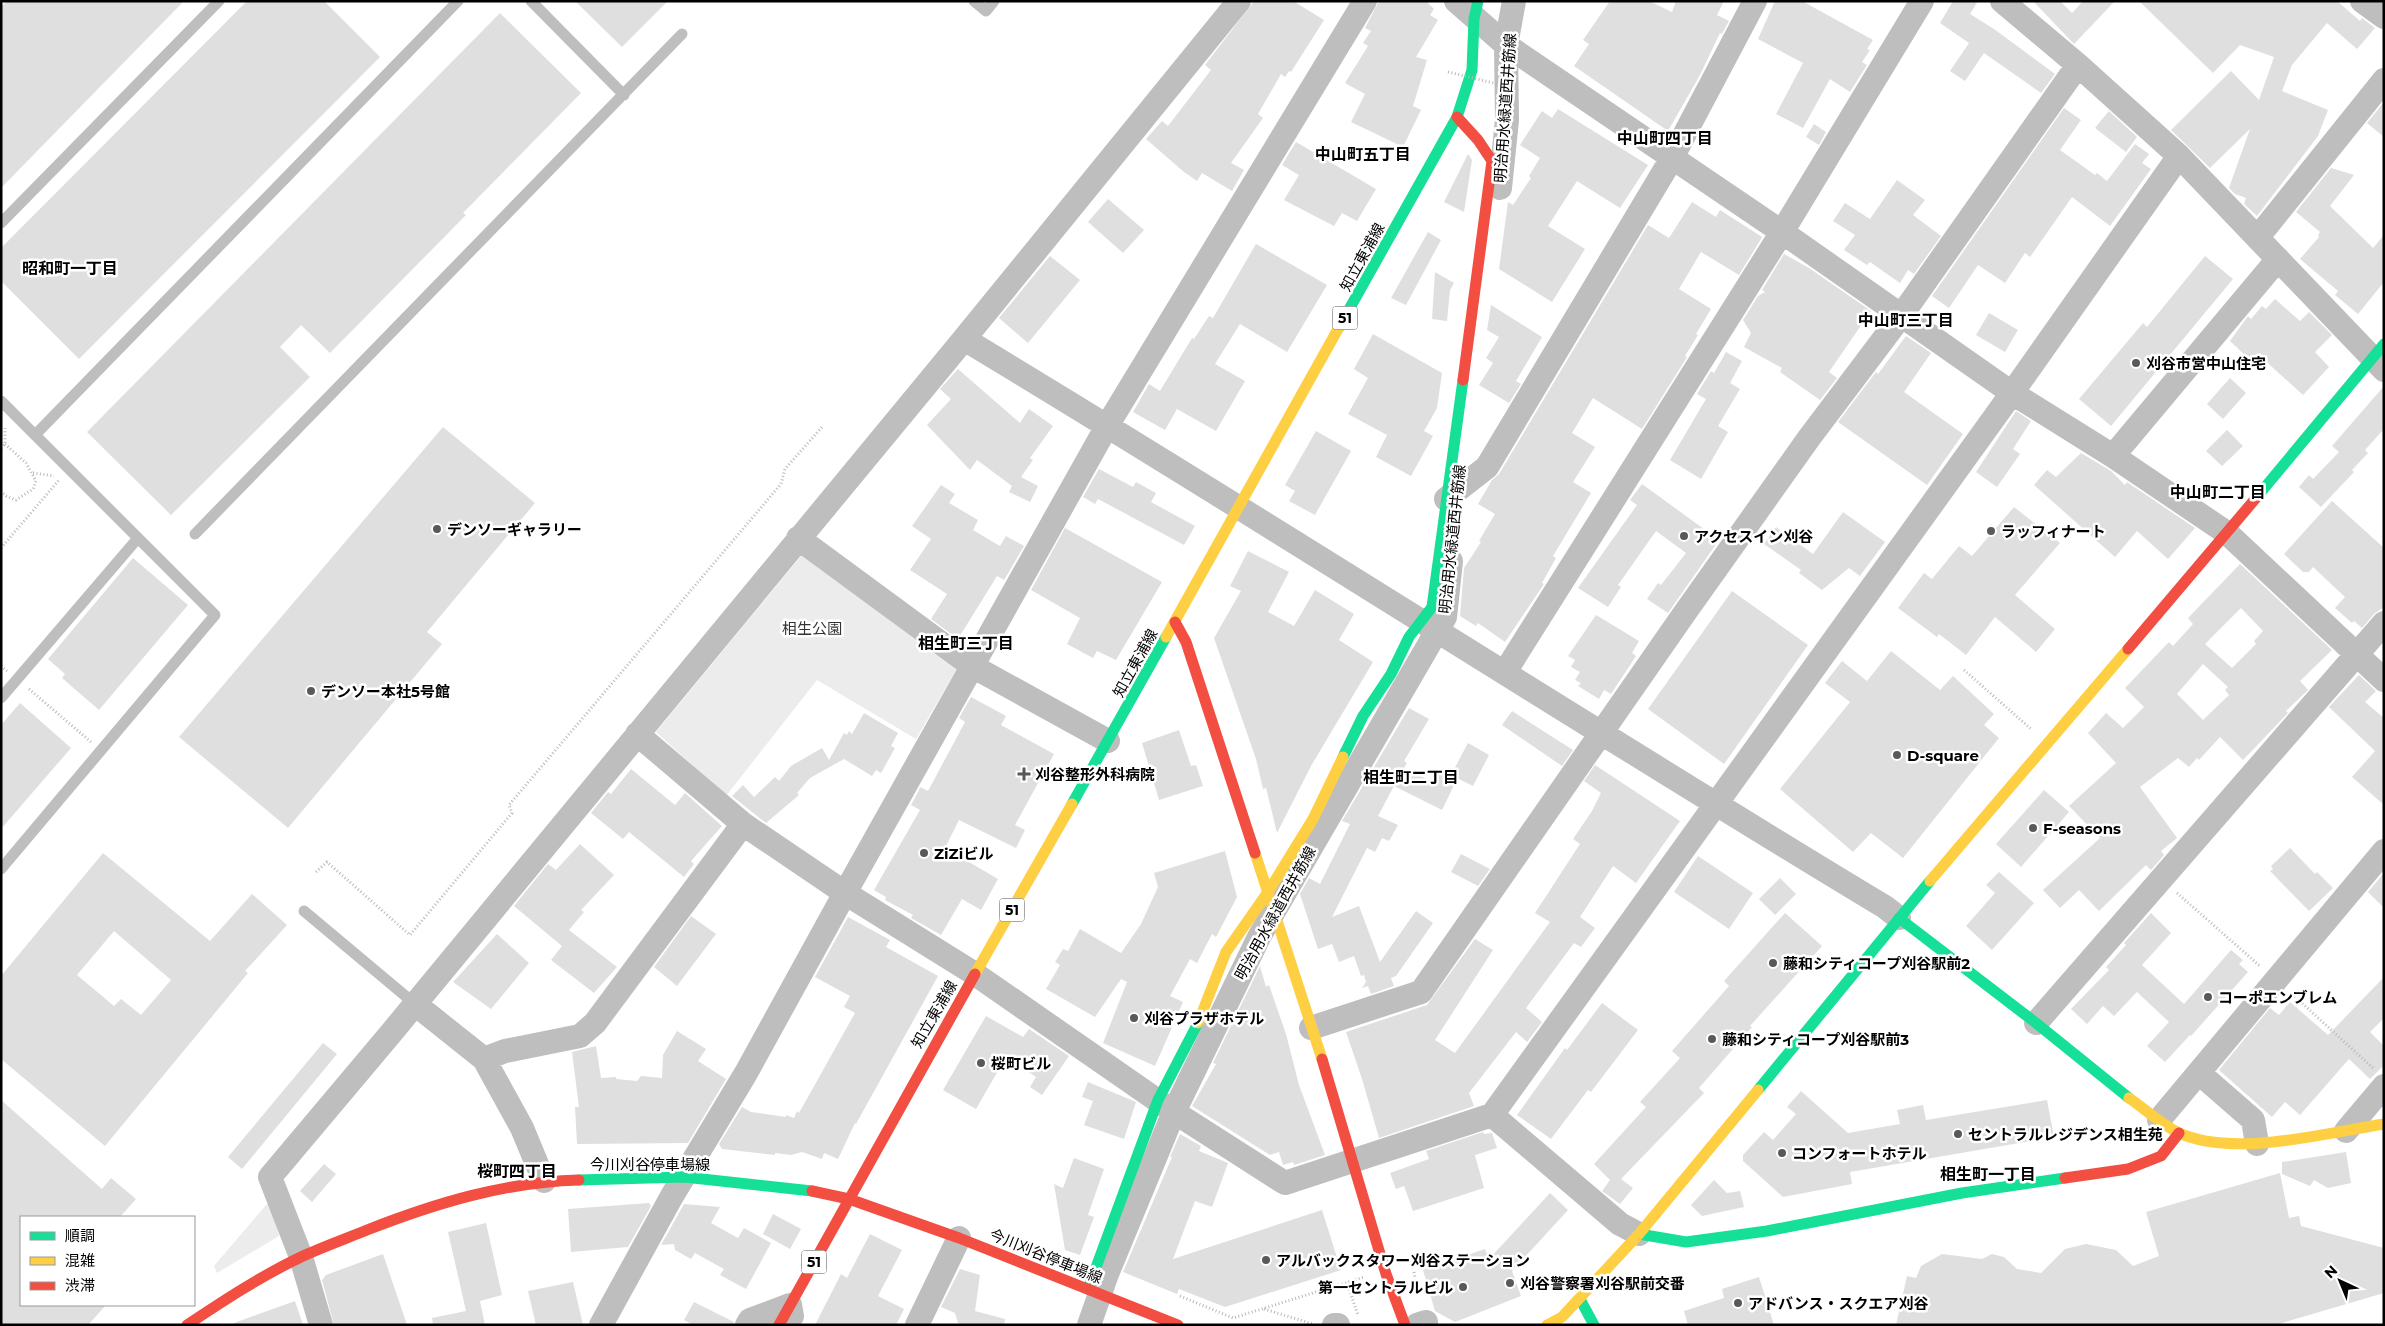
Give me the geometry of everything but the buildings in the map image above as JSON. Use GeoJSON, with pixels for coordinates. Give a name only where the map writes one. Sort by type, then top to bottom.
{"type":"FeatureCollection","features":[{"type":"Feature","properties":{"kind":"street"},"geometry":{"type":"LineString","coordinates":[[321,1325],[301,1257],[270,1177],[964,340],[1239,1]]}},
{"type":"Feature","properties":{"kind":"street"},"geometry":{"type":"LineString","coordinates":[[601,1325],[684,1177],[746,1073],[1107,426],[1365,1]]}},
{"type":"Feature","properties":{"kind":"street"},"geometry":{"type":"LineString","coordinates":[[1456,1],[1476,10],[1506,45],[1782,232],[2012,393],[2112,456],[2227,533],[2384,680]]}},
{"type":"Feature","properties":{"kind":"street","name":"明治用水緑道西井筋線"},"geometry":{"type":"LineString","coordinates":[[1089,1325],[1166,1106],[1259,937],[1271,902],[1430,625],[1445,617],[1452,495],[1505,154],[1507,120],[1506,45],[1514,1]]}},
{"type":"Feature","properties":{"kind":"street"},"geometry":{"type":"LineString","coordinates":[[1452,495],[1487,467],[1672,158],[1755,1]]}},
{"type":"Feature","properties":{"kind":"street"},"geometry":{"type":"LineString","coordinates":[[1505,672],[1782,232],[1922,1]]}},
{"type":"Feature","properties":{"kind":"street"},"geometry":{"type":"LineString","coordinates":[[1548,1325],[1562,1317],[1580,1299],[1639,1234],[1899,918],[2227,533],[2380,357],[2278,259],[2179,156],[2078,65],[2002,1]]}},
{"type":"Feature","properties":{"kind":"street"},"geometry":{"type":"LineString","coordinates":[[2362,1],[2384,17]]}},
{"type":"Feature","properties":{"kind":"street","name":"知立東浦線"},"geometry":{"type":"LineString","coordinates":[[788,1318],[849,1199],[913,1082],[1108,742],[1457,117],[1472,70],[1476,10]]}},
{"type":"Feature","properties":{"kind":"street"},"geometry":{"type":"LineString","coordinates":[[1312,1028],[1421,992],[1684,614],[1809,438],[1901,316],[2078,65]]}},
{"type":"Feature","properties":{"kind":"street"},"geometry":{"type":"LineString","coordinates":[[2258,237],[2384,80]]}},
{"type":"Feature","properties":{"kind":"street"},"geometry":{"type":"LineString","coordinates":[[1452,495],[1492,161],[1478,140],[1457,117]]}},
{"type":"Feature","properties":{"kind":"street"},"geometry":{"type":"LineString","coordinates":[[637,734],[744,824],[845,893],[975,974],[1166,1106],[1285,1183],[1492,1115],[1714,804],[2012,393],[2179,156]]}},
{"type":"Feature","properties":{"kind":"street"},"geometry":{"type":"LineString","coordinates":[[2112,456],[2278,259]]}},
{"type":"Feature","properties":{"kind":"street"},"geometry":{"type":"LineString","coordinates":[[964,340],[1239,507],[1603,732],[1714,804],[1876,902],[2036,1023],[2159,1120],[2179,1133],[2214,1142],[2257,1144],[2384,1124]]}},
{"type":"Feature","properties":{"kind":"street"},"geometry":{"type":"LineString","coordinates":[[798,538],[972,666],[1108,742]]}},
{"type":"Feature","properties":{"kind":"street"},"geometry":{"type":"LineString","coordinates":[[1175,622],[1186,642],[1271,902],[1354,1160],[1370,1221],[1416,1324]]}},
{"type":"Feature","properties":{"kind":"street"},"geometry":{"type":"LineString","coordinates":[[2036,1023],[2384,623]]}},
{"type":"Feature","properties":{"kind":"street"},"geometry":{"type":"LineString","coordinates":[[484,1059],[505,1051],[580,1036],[595,1023],[744,824]]}},
{"type":"Feature","properties":{"kind":"street"},"geometry":{"type":"LineString","coordinates":[[2159,1120],[2384,851]]}},
{"type":"Feature","properties":{"kind":"street"},"geometry":{"type":"LineString","coordinates":[[415,1004],[484,1059],[522,1128],[544,1181]]}},
{"type":"Feature","properties":{"kind":"street"},"geometry":{"type":"LineString","coordinates":[[2199,1073],[2252,1120],[2257,1144]]}},
{"type":"Feature","properties":{"kind":"street"},"geometry":{"type":"LineString","coordinates":[[2346,1130],[2384,1086]]}},
{"type":"Feature","properties":{"kind":"street"},"geometry":{"type":"LineString","coordinates":[[1492,1115],[1620,1224],[1639,1234],[1686,1242],[1767,1231],[1962,1193],[2128,1169],[2161,1156],[2179,1133]]}},
{"type":"Feature","properties":{"kind":"street","name":"今川刈谷停車場線"},"geometry":{"type":"LineString","coordinates":[[187,1325],[264,1277],[301,1257],[416,1212],[479,1192],[544,1181],[684,1177],[801,1189],[849,1199],[959,1238],[1178,1325]]}},
{"type":"Feature","properties":{"kind":"street"},"geometry":{"type":"LineString","coordinates":[[917,1325],[959,1238]]}},
{"type":"Feature","properties":{"kind":"street"},"geometry":{"type":"LineString","coordinates":[[1075,1325],[1100,1294]]}},
{"type":"Feature","properties":{"kind":"street"},"geometry":{"type":"LineString","coordinates":[[1100,1294],[1106,1325]]}},
{"type":"Feature","properties":{"kind":"street"},"geometry":{"type":"LineString","coordinates":[[1580,1299],[1594,1325]]}},
{"type":"Feature","properties":{"kind":"street"},"geometry":{"type":"LineString","coordinates":[[747,1325],[750,1320],[788,1318]]}},
{"type":"Feature","properties":{"kind":"street"},"geometry":{"type":"LineString","coordinates":[[1334,1325],[1349,1321]]}},
{"type":"Feature","properties":{"kind":"lane"},"geometry":{"type":"LineString","coordinates":[[1,223],[219,1]]}},
{"type":"Feature","properties":{"kind":"lane"},"geometry":{"type":"LineString","coordinates":[[35,435],[458,1]]}},
{"type":"Feature","properties":{"kind":"lane"},"geometry":{"type":"LineString","coordinates":[[530,1],[624,95]]}},
{"type":"Feature","properties":{"kind":"lane"},"geometry":{"type":"LineString","coordinates":[[974,1],[986,12],[994,1]]}},
{"type":"Feature","properties":{"kind":"lane"},"geometry":{"type":"LineString","coordinates":[[195,534],[682,34]]}},
{"type":"Feature","properties":{"kind":"lane"},"geometry":{"type":"LineString","coordinates":[[1,401],[215,615],[1,869]]}},
{"type":"Feature","properties":{"kind":"lane"},"geometry":{"type":"LineString","coordinates":[[1,698],[138,538]]}},
{"type":"Feature","properties":{"kind":"lane"},"geometry":{"type":"LineString","coordinates":[[304,911],[415,1004]]}},
{"type":"Feature","properties":{"kind":"path"},"geometry":{"type":"LineString","coordinates":[[1448,72],[1502,86]]}},
{"type":"Feature","properties":{"kind":"path"},"geometry":{"type":"LineString","coordinates":[[316,872],[327,862],[410,935],[512,812],[509,805],[781,484],[785,469],[822,427]]}},
{"type":"Feature","properties":{"kind":"path"},"geometry":{"type":"LineString","coordinates":[[1,448],[5,444],[26,463],[36,481],[26,495],[16,500],[6,496],[1,491]]}},
{"type":"Feature","properties":{"kind":"path"},"geometry":{"type":"LineString","coordinates":[[2,547],[60,478],[32,473]]}},
{"type":"Feature","properties":{"kind":"path"},"geometry":{"type":"LineString","coordinates":[[1,666],[101,750]]}},
{"type":"Feature","properties":{"kind":"path"},"geometry":{"type":"LineString","coordinates":[[1964,670],[2033,731]]}},
{"type":"Feature","properties":{"kind":"path"},"geometry":{"type":"LineString","coordinates":[[1180,1296],[1233,1318],[1371,1275]]}},
{"type":"Feature","properties":{"kind":"path"},"geometry":{"type":"LineString","coordinates":[[1347,1283],[1349,1321]]}},
{"type":"Feature","properties":{"kind":"path"},"geometry":{"type":"LineString","coordinates":[[1264,1308],[1315,1325]]}},
{"type":"Feature","properties":{"kind":"green space","name":"相生公園"},"geometry":{"type":"Polygon","coordinates":[[[802,555],[956,670],[916,739],[817,680],[726,796],[656,732],[802,555]]]}},
{"type":"Feature","properties":{"kind":"green space"},"geometry":{"type":"Polygon","coordinates":[[[272,1204],[279,1236],[217,1273],[214,1266],[266,1205],[272,1204]]]}},
{"type":"Feature","properties":{"kind":"traffic: fast"},"geometry":{"type":"LineString","coordinates":[[1338,329],[1457,117],[1472,70],[1474,19],[1478,1]]}},
{"type":"Feature","properties":{"kind":"traffic: fast"},"geometry":{"type":"LineString","coordinates":[[2256,498],[2384,344]]}},
{"type":"Feature","properties":{"kind":"traffic: fast"},"geometry":{"type":"LineString","coordinates":[[1343,757],[1363,716],[1391,674],[1409,637],[1432,607],[1463,380]]}},
{"type":"Feature","properties":{"kind":"traffic: fast"},"geometry":{"type":"LineString","coordinates":[[1072,804],[1166,637]]}},
{"type":"Feature","properties":{"kind":"traffic: fast"},"geometry":{"type":"LineString","coordinates":[[1758,1090],[1930,881]]}},
{"type":"Feature","properties":{"kind":"traffic: fast"},"geometry":{"type":"LineString","coordinates":[[1899,918],[2036,1023],[2129,1098]]}},
{"type":"Feature","properties":{"kind":"traffic: fast"},"geometry":{"type":"LineString","coordinates":[[1088,1289],[1158,1100],[1198,1023]]}},
{"type":"Feature","properties":{"kind":"traffic: fast"},"geometry":{"type":"LineString","coordinates":[[579,1180],[684,1177],[812,1191]]}},
{"type":"Feature","properties":{"kind":"traffic: fast"},"geometry":{"type":"LineString","coordinates":[[1639,1234],[1686,1242],[1767,1231],[1962,1193],[2065,1178]]}},
{"type":"Feature","properties":{"kind":"traffic: fast"},"geometry":{"type":"LineString","coordinates":[[1580,1299],[1594,1325]]}},
{"type":"Feature","properties":{"kind":"traffic: slow"},"geometry":{"type":"LineString","coordinates":[[1166,637],[1338,329]]}},
{"type":"Feature","properties":{"kind":"traffic: slow"},"geometry":{"type":"LineString","coordinates":[[1930,881],[2128,649]]}},
{"type":"Feature","properties":{"kind":"traffic: slow"},"geometry":{"type":"LineString","coordinates":[[1198,1023],[1226,952],[1268,892],[1313,819],[1343,757]]}},
{"type":"Feature","properties":{"kind":"traffic: slow"},"geometry":{"type":"LineString","coordinates":[[975,974],[1072,804]]}},
{"type":"Feature","properties":{"kind":"traffic: slow"},"geometry":{"type":"LineString","coordinates":[[1255,853],[1322,1059]]}},
{"type":"Feature","properties":{"kind":"traffic: slow"},"geometry":{"type":"LineString","coordinates":[[1547,1325],[1562,1317],[1639,1234],[1758,1090]]}},
{"type":"Feature","properties":{"kind":"traffic: slow"},"geometry":{"type":"LineString","coordinates":[[2129,1098],[2179,1133],[2201,1140],[2226,1143],[2253,1144],[2280,1141],[2384,1124]]}},
{"type":"Feature","properties":{"kind":"traffic: jam"},"geometry":{"type":"LineString","coordinates":[[1457,117],[1478,140],[1492,161],[1463,380]]}},
{"type":"Feature","properties":{"kind":"traffic: jam"},"geometry":{"type":"LineString","coordinates":[[2128,649],[2256,498]]}},
{"type":"Feature","properties":{"kind":"traffic: jam"},"geometry":{"type":"LineString","coordinates":[[1175,622],[1186,642],[1255,853]]}},
{"type":"Feature","properties":{"kind":"traffic: jam"},"geometry":{"type":"LineString","coordinates":[[779,1325],[975,974]]}},
{"type":"Feature","properties":{"kind":"traffic: jam"},"geometry":{"type":"LineString","coordinates":[[1322,1059],[1386,1274],[1405,1325]]}},
{"type":"Feature","properties":{"kind":"traffic: jam"},"geometry":{"type":"LineString","coordinates":[[2065,1178],[2128,1169],[2161,1156],[2179,1133]]}},
{"type":"Feature","properties":{"kind":"traffic: jam"},"geometry":{"type":"LineString","coordinates":[[187,1325],[286,1264],[393,1220],[445,1203],[498,1190],[524,1185],[579,1180]]}},
{"type":"Feature","properties":{"kind":"traffic: jam"},"geometry":{"type":"LineString","coordinates":[[812,1191],[849,1199],[959,1238],[1178,1325]]}},
{"type":"Feature","properties":{"kind":"place","name":"刈谷市営中山住宅"},"geometry":{"type":"Point","coordinates":[2136,363]}},
{"type":"Feature","properties":{"kind":"place","name":"デンソーギャラリー"},"geometry":{"type":"Point","coordinates":[437,529]}},
{"type":"Feature","properties":{"kind":"place","name":"ラッフィナート"},"geometry":{"type":"Point","coordinates":[1991,531]}},
{"type":"Feature","properties":{"kind":"place","name":"アクセスイン刈谷"},"geometry":{"type":"Point","coordinates":[1684,536]}},
{"type":"Feature","properties":{"kind":"place","name":"デンソー本社5号館"},"geometry":{"type":"Point","coordinates":[311,691]}},
{"type":"Feature","properties":{"kind":"place","name":"D-square"},"geometry":{"type":"Point","coordinates":[1897,755]}},
{"type":"Feature","properties":{"kind":"place","name":"刈谷整形外科病院"},"geometry":{"type":"Point","coordinates":[1024,774]}},
{"type":"Feature","properties":{"kind":"place","name":"F-seasons"},"geometry":{"type":"Point","coordinates":[2033,828]}},
{"type":"Feature","properties":{"kind":"place","name":"ZiZiビル"},"geometry":{"type":"Point","coordinates":[924,853]}},
{"type":"Feature","properties":{"kind":"place","name":"藤和シティコープ刈谷駅前2"},"geometry":{"type":"Point","coordinates":[1773,963]}},
{"type":"Feature","properties":{"kind":"place","name":"コーポエンブレム"},"geometry":{"type":"Point","coordinates":[2208,997]}},
{"type":"Feature","properties":{"kind":"place","name":"刈谷プラザホテル"},"geometry":{"type":"Point","coordinates":[1134,1018]}},
{"type":"Feature","properties":{"kind":"place","name":"藤和シティコープ刈谷駅前3"},"geometry":{"type":"Point","coordinates":[1712,1039]}},
{"type":"Feature","properties":{"kind":"place","name":"桜町ビル"},"geometry":{"type":"Point","coordinates":[981,1063]}},
{"type":"Feature","properties":{"kind":"place","name":"セントラルレジデンス相生苑"},"geometry":{"type":"Point","coordinates":[1958,1134]}},
{"type":"Feature","properties":{"kind":"place","name":"コンフォートホテル"},"geometry":{"type":"Point","coordinates":[1782,1153]}},
{"type":"Feature","properties":{"kind":"place","name":"アルバックスタワー刈谷ステーション"},"geometry":{"type":"Point","coordinates":[1266,1260]}},
{"type":"Feature","properties":{"kind":"place","name":"刈谷警察署刈谷駅前交番"},"geometry":{"type":"Point","coordinates":[1510,1283]}},
{"type":"Feature","properties":{"kind":"place","name":"第一セントラルビル"},"geometry":{"type":"Point","coordinates":[1463,1287]}},
{"type":"Feature","properties":{"kind":"place","name":"アドバンス・スクエア刈谷"},"geometry":{"type":"Point","coordinates":[1738,1303]}},
{"type":"Feature","properties":{"kind":"district","name":"中山町四丁目"},"geometry":{"type":"Point","coordinates":[1665,138]}},
{"type":"Feature","properties":{"kind":"district","name":"中山町五丁目"},"geometry":{"type":"Point","coordinates":[1363,154]}},
{"type":"Feature","properties":{"kind":"district","name":"昭和町一丁目"},"geometry":{"type":"Point","coordinates":[70,268]}},
{"type":"Feature","properties":{"kind":"district","name":"中山町三丁目"},"geometry":{"type":"Point","coordinates":[1906,320]}},
{"type":"Feature","properties":{"kind":"district","name":"中山町二丁目"},"geometry":{"type":"Point","coordinates":[2218,492]}},
{"type":"Feature","properties":{"kind":"district","name":"相生町三丁目"},"geometry":{"type":"Point","coordinates":[966,643]}},
{"type":"Feature","properties":{"kind":"district","name":"相生町二丁目"},"geometry":{"type":"Point","coordinates":[1411,777]}},
{"type":"Feature","properties":{"kind":"district","name":"桜町四丁目"},"geometry":{"type":"Point","coordinates":[517,1171]}},
{"type":"Feature","properties":{"kind":"district","name":"相生町一丁目"},"geometry":{"type":"Point","coordinates":[1988,1174]}}]}
